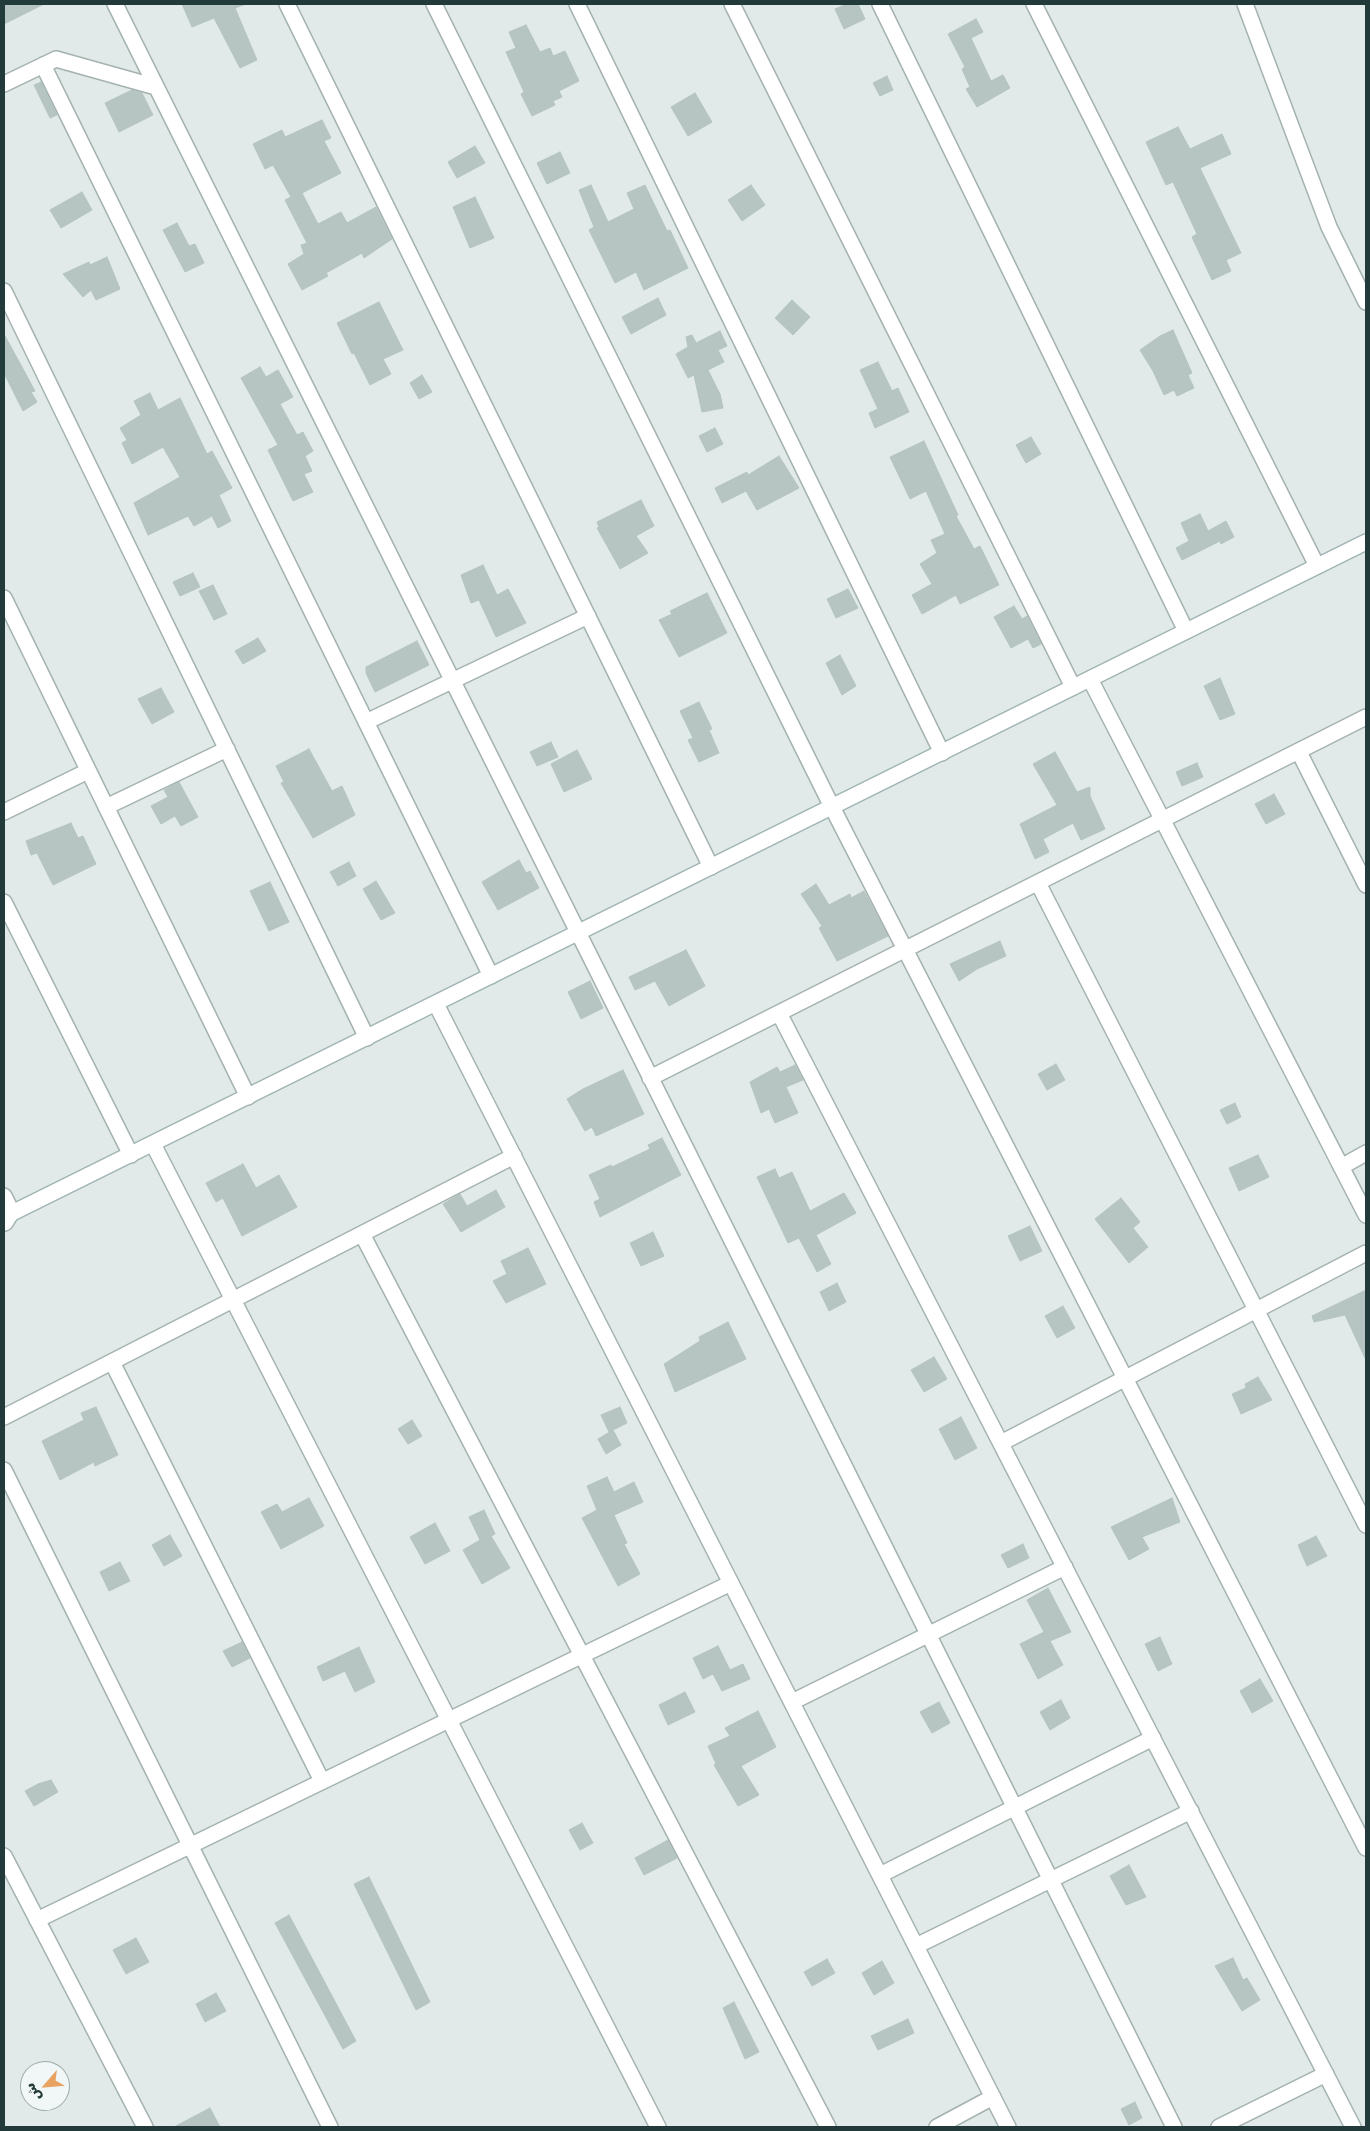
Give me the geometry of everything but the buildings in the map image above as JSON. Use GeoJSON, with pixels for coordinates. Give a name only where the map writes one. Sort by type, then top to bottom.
{"type":"FeatureCollection","features":[{"type":"Feature","properties":{"kind":"street"},"geometry":{"type":"LineString","coordinates":[[115,4],[1174,2127]]}},
{"type":"Feature","properties":{"kind":"street"},"geometry":{"type":"LineString","coordinates":[[287,4],[711,867]]}},
{"type":"Feature","properties":{"kind":"street"},"geometry":{"type":"LineString","coordinates":[[434,4],[832,807],[1366,1848]]}},
{"type":"Feature","properties":{"kind":"street"},"geometry":{"type":"LineString","coordinates":[[577,4],[942,752]]}},
{"type":"Feature","properties":{"kind":"street"},"geometry":{"type":"LineString","coordinates":[[732,4],[1073,687]]}},
{"type":"Feature","properties":{"kind":"street"},"geometry":{"type":"LineString","coordinates":[[880,4],[1186,631]]}},
{"type":"Feature","properties":{"kind":"street"},"geometry":{"type":"LineString","coordinates":[[1034,4],[1317,566]]}},
{"type":"Feature","properties":{"kind":"street"},"geometry":{"type":"LineString","coordinates":[[1245,4],[1329,227],[1366,302]]}},
{"type":"Feature","properties":{"kind":"street"},"geometry":{"type":"LineString","coordinates":[[4,84],[56,59],[156,87]]}},
{"type":"Feature","properties":{"kind":"street"},"geometry":{"type":"LineString","coordinates":[[44,65],[491,976]]}},
{"type":"Feature","properties":{"kind":"street"},"geometry":{"type":"LineString","coordinates":[[4,291],[367,1038]]}},
{"type":"Feature","properties":{"kind":"street"},"geometry":{"type":"LineString","coordinates":[[4,1196],[6,1218],[1366,542]]}},
{"type":"Feature","properties":{"kind":"street"},"geometry":{"type":"LineString","coordinates":[[4,598],[248,1097]]}},
{"type":"Feature","properties":{"kind":"street"},"geometry":{"type":"LineString","coordinates":[[366,722],[588,616]]}},
{"type":"Feature","properties":{"kind":"street"},"geometry":{"type":"LineString","coordinates":[[1090,679],[1366,1215]]}},
{"type":"Feature","properties":{"kind":"street"},"geometry":{"type":"LineString","coordinates":[[650,1078],[1366,717]]}},
{"type":"Feature","properties":{"kind":"street"},"geometry":{"type":"LineString","coordinates":[[106,807],[226,749]]}},
{"type":"Feature","properties":{"kind":"street"},"geometry":{"type":"LineString","coordinates":[[1299,752],[1366,885]]}},
{"type":"Feature","properties":{"kind":"street"},"geometry":{"type":"LineString","coordinates":[[4,812],[88,770]]}},
{"type":"Feature","properties":{"kind":"street"},"geometry":{"type":"LineString","coordinates":[[1038,883],[1366,1525]]}},
{"type":"Feature","properties":{"kind":"street"},"geometry":{"type":"LineString","coordinates":[[4,902],[131,1155]]}},
{"type":"Feature","properties":{"kind":"street"},"geometry":{"type":"LineString","coordinates":[[436,1004],[1008,2127]]}},
{"type":"Feature","properties":{"kind":"street"},"geometry":{"type":"LineString","coordinates":[[779,1013],[1353,2127]]}},
{"type":"Feature","properties":{"kind":"street"},"geometry":{"type":"LineString","coordinates":[[154,1144],[658,2127]]}},
{"type":"Feature","properties":{"kind":"street"},"geometry":{"type":"LineString","coordinates":[[1341,1167],[1366,1153]]}},
{"type":"Feature","properties":{"kind":"street"},"geometry":{"type":"LineString","coordinates":[[4,1417],[514,1156]]}},
{"type":"Feature","properties":{"kind":"street"},"geometry":{"type":"LineString","coordinates":[[362,1234],[828,2127]]}},
{"type":"Feature","properties":{"kind":"street"},"geometry":{"type":"LineString","coordinates":[[1001,1443],[1366,1253]]}},
{"type":"Feature","properties":{"kind":"street"},"geometry":{"type":"LineString","coordinates":[[112,1362],[322,1781]]}},
{"type":"Feature","properties":{"kind":"street"},"geometry":{"type":"LineString","coordinates":[[4,1470],[330,2127]]}},
{"type":"Feature","properties":{"kind":"street"},"geometry":{"type":"LineString","coordinates":[[792,1702],[1065,1567]]}},
{"type":"Feature","properties":{"kind":"street"},"geometry":{"type":"LineString","coordinates":[[37,1920],[731,1583]]}},
{"type":"Feature","properties":{"kind":"street"},"geometry":{"type":"LineString","coordinates":[[880,1876],[1153,1738]]}},
{"type":"Feature","properties":{"kind":"street"},"geometry":{"type":"LineString","coordinates":[[916,1946],[1191,1811]]}},
{"type":"Feature","properties":{"kind":"street"},"geometry":{"type":"LineString","coordinates":[[4,1856],[144,2127]]}},
{"type":"Feature","properties":{"kind":"street"},"geometry":{"type":"LineString","coordinates":[[1219,2127],[1326,2074]]}},
{"type":"Feature","properties":{"kind":"street"},"geometry":{"type":"LineString","coordinates":[[937,2127],[993,2097]]}}]}
